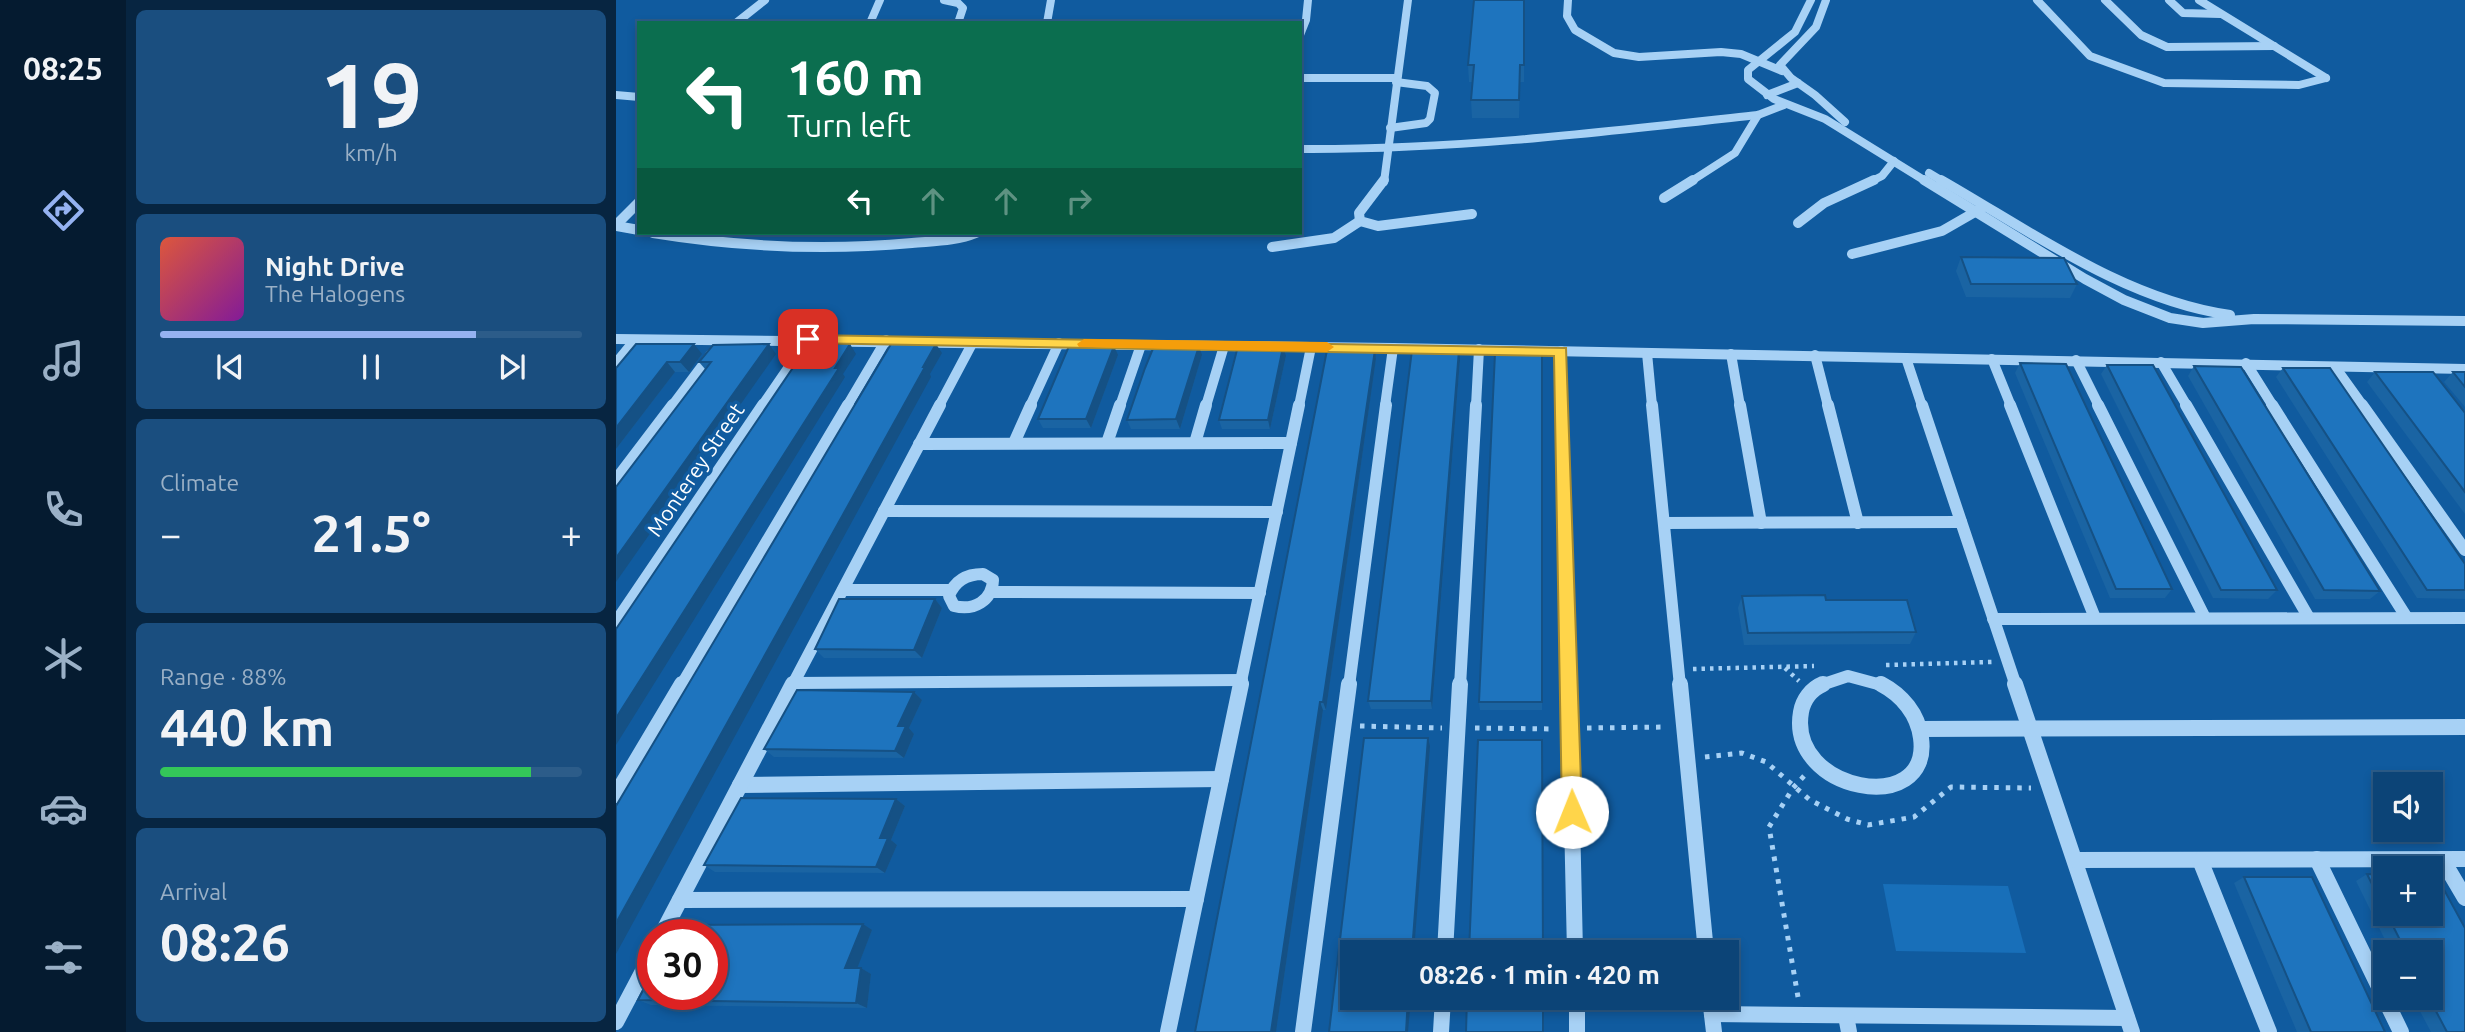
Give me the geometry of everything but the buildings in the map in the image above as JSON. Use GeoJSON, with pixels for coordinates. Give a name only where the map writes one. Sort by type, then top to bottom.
{"type":"FeatureCollection","features":[{"type":"Feature","properties":{"kind":"street"},"geometry":{"type":"LineString","coordinates":[[739,21],[765,0]]}},
{"type":"Feature","properties":{"kind":"street"},"geometry":{"type":"LineString","coordinates":[[871,21],[880,0]]}},
{"type":"Feature","properties":{"kind":"street"},"geometry":{"type":"LineString","coordinates":[[944,0],[960,2],[963,8],[959,21]]}},
{"type":"Feature","properties":{"kind":"street"},"geometry":{"type":"LineString","coordinates":[[1048,21],[1051,0]]}},
{"type":"Feature","properties":{"kind":"street"},"geometry":{"type":"LineString","coordinates":[[1302,30],[1308,0]]}},
{"type":"Feature","properties":{"kind":"street"},"geometry":{"type":"LineString","coordinates":[[1360,221],[1359,213],[1384,182],[1408,0]]}},
{"type":"Feature","properties":{"kind":"street"},"geometry":{"type":"LineString","coordinates":[[1568,0],[1567,16],[1575,30],[1614,53],[1639,57],[1721,52],[1741,54],[1782,71],[1822,102],[1833,115],[2085,279],[2124,300],[2170,317],[2192,321],[2465,321]]}},
{"type":"Feature","properties":{"kind":"street"},"geometry":{"type":"LineString","coordinates":[[1811,0],[1807,16],[1793,38],[1748,70],[1748,79],[1784,105],[1825,119],[1980,209]]}},
{"type":"Feature","properties":{"kind":"street"},"geometry":{"type":"LineString","coordinates":[[1782,71],[1781,61],[1805,42],[1824,12],[1826,0]]}},
{"type":"Feature","properties":{"kind":"street"},"geometry":{"type":"LineString","coordinates":[[2037,0],[2090,56],[2164,83],[2299,85],[2326,78],[2199,0]]}},
{"type":"Feature","properties":{"kind":"street"},"geometry":{"type":"LineString","coordinates":[[2105,0],[2144,38],[2167,47],[2274,46]]}},
{"type":"Feature","properties":{"kind":"street"},"geometry":{"type":"LineString","coordinates":[[2169,0],[2183,13],[2223,15]]}},
{"type":"Feature","properties":{"kind":"street"},"geometry":{"type":"LineString","coordinates":[[1302,79],[1397,80],[1427,86],[1435,93],[1430,119],[1426,123],[1390,128]]}},
{"type":"Feature","properties":{"kind":"street"},"geometry":{"type":"LineString","coordinates":[[1768,95],[1798,83]]}},
{"type":"Feature","properties":{"kind":"street"},"geometry":{"type":"LineString","coordinates":[[616,95],[637,97]]}},
{"type":"Feature","properties":{"kind":"street"},"geometry":{"type":"LineString","coordinates":[[1804,112],[1822,102]]}},
{"type":"Feature","properties":{"kind":"street"},"geometry":{"type":"LineString","coordinates":[[1302,149],[1387,151],[1502,144],[1758,115],[1784,105]]}},
{"type":"Feature","properties":{"kind":"street"},"geometry":{"type":"LineString","coordinates":[[1664,198],[1735,153],[1758,115]]}},
{"type":"Feature","properties":{"kind":"street"},"geometry":{"type":"LineString","coordinates":[[1798,223],[1824,203],[1882,176],[1894,161]]}},
{"type":"Feature","properties":{"kind":"street"},"geometry":{"type":"LineString","coordinates":[[616,226],[637,204]]}},
{"type":"Feature","properties":{"kind":"street"},"geometry":{"type":"LineString","coordinates":[[1853,254],[1942,231],[1980,209]]}},
{"type":"Feature","properties":{"kind":"street"},"geometry":{"type":"LineString","coordinates":[[1272,247],[1334,237],[1360,221],[1378,226],[1472,214]]}},
{"type":"Feature","properties":{"kind":"street"},"geometry":{"type":"LineString","coordinates":[[616,226],[637,230]]}},
{"type":"Feature","properties":{"kind":"street"},"geometry":{"type":"LineString","coordinates":[[665,235],[712,243],[803,249],[896,247],[972,235]]}},
{"type":"Feature","properties":{"kind":"street"},"geometry":{"type":"LineString","coordinates":[[616,339],[808,339],[1479,349],[2465,369]]}},
{"type":"Feature","properties":{"kind":"street","name":"Monterey Street"},"geometry":{"type":"LineString","coordinates":[[616,622],[808,339]]}},
{"type":"Feature","properties":{"kind":"street"},"geometry":{"type":"LineString","coordinates":[[616,363],[635,340]]}},
{"type":"Feature","properties":{"kind":"street"},"geometry":{"type":"LineString","coordinates":[[616,480],[722,340]]}},
{"type":"Feature","properties":{"kind":"street"},"geometry":{"type":"LineString","coordinates":[[616,795],[886,340]]}},
{"type":"Feature","properties":{"kind":"street"},"geometry":{"type":"LineString","coordinates":[[670,919],[973,342]]}},
{"type":"Feature","properties":{"kind":"street"},"geometry":{"type":"LineString","coordinates":[[1014,443],[1059,343]]}},
{"type":"Feature","properties":{"kind":"street"},"geometry":{"type":"LineString","coordinates":[[1107,443],[1141,345]]}},
{"type":"Feature","properties":{"kind":"street"},"geometry":{"type":"LineString","coordinates":[[1195,443],[1224,346]]}},
{"type":"Feature","properties":{"kind":"street"},"geometry":{"type":"LineString","coordinates":[[1168,1032],[1311,347]]}},
{"type":"Feature","properties":{"kind":"street"},"geometry":{"type":"LineString","coordinates":[[1303,1032],[1394,348]]}},
{"type":"Feature","properties":{"kind":"street"},"geometry":{"type":"LineString","coordinates":[[1446,940],[1479,349]]}},
{"type":"Feature","properties":{"kind":"street"},"geometry":{"type":"LineString","coordinates":[[1561,351],[1576,940]]}},
{"type":"Feature","properties":{"kind":"street"},"geometry":{"type":"LineString","coordinates":[[1647,353],[1705,940]]}},
{"type":"Feature","properties":{"kind":"street"},"geometry":{"type":"LineString","coordinates":[[1731,354],[1760,523]]}},
{"type":"Feature","properties":{"kind":"street"},"geometry":{"type":"LineString","coordinates":[[1815,355],[1858,523]]}},
{"type":"Feature","properties":{"kind":"street"},"geometry":{"type":"LineString","coordinates":[[1739,1009],[1801,1015],[1848,1024],[2129,1025],[1906,358]]}},
{"type":"Feature","properties":{"kind":"street"},"geometry":{"type":"LineString","coordinates":[[1992,359],[2095,618]]}},
{"type":"Feature","properties":{"kind":"street"},"geometry":{"type":"LineString","coordinates":[[2076,360],[2205,618]]}},
{"type":"Feature","properties":{"kind":"street"},"geometry":{"type":"LineString","coordinates":[[2161,362],[2309,618]]}},
{"type":"Feature","properties":{"kind":"street"},"geometry":{"type":"LineString","coordinates":[[2246,363],[2407,618]]}},
{"type":"Feature","properties":{"kind":"street"},"geometry":{"type":"LineString","coordinates":[[2335,367],[2465,550]]}},
{"type":"Feature","properties":{"kind":"street"},"geometry":{"type":"LineString","coordinates":[[2424,369],[2432,379]]}},
{"type":"Feature","properties":{"kind":"street"},"geometry":{"type":"LineString","coordinates":[[919,444],[1291,443]]}},
{"type":"Feature","properties":{"kind":"street"},"geometry":{"type":"LineString","coordinates":[[884,511],[1277,512]]}},
{"type":"Feature","properties":{"kind":"street"},"geometry":{"type":"LineString","coordinates":[[1664,523],[1961,522]]}},
{"type":"Feature","properties":{"kind":"street"},"geometry":{"type":"LineString","coordinates":[[976,573],[993,580],[992,592],[982,603],[967,608],[954,606],[950,602],[951,590],[961,579],[976,573]]}},
{"type":"Feature","properties":{"kind":"street"},"geometry":{"type":"LineString","coordinates":[[843,590],[951,590]]}},
{"type":"Feature","properties":{"kind":"street"},"geometry":{"type":"LineString","coordinates":[[992,592],[1260,593]]}},
{"type":"Feature","properties":{"kind":"street"},"geometry":{"type":"LineString","coordinates":[[1993,618],[2465,618]]}},
{"type":"Feature","properties":{"kind":"street"},"geometry":{"type":"LineString","coordinates":[[1833,677],[1864,677],[1894,691],[1906,702],[1922,729],[1920,758],[1914,770],[1903,780],[1889,786],[1856,786],[1840,780],[1817,763],[1804,745],[1798,715],[1809,691],[1833,677]]}},
{"type":"Feature","properties":{"kind":"street"},"geometry":{"type":"LineString","coordinates":[[794,683],[1242,680]]}},
{"type":"Feature","properties":{"kind":"street"},"geometry":{"type":"LineString","coordinates":[[1922,729],[2465,727]]}},
{"type":"Feature","properties":{"kind":"street"},"geometry":{"type":"LineString","coordinates":[[740,785],[1221,779]]}},
{"type":"Feature","properties":{"kind":"street"},"geometry":{"type":"LineString","coordinates":[[2317,859],[2401,1032]]}},
{"type":"Feature","properties":{"kind":"street"},"geometry":{"type":"LineString","coordinates":[[2075,860],[2373,859]]}},
{"type":"Feature","properties":{"kind":"street"},"geometry":{"type":"LineString","coordinates":[[2443,859],[2465,859]]}},
{"type":"Feature","properties":{"kind":"street"},"geometry":{"type":"LineString","coordinates":[[2200,860],[2269,1032]]}},
{"type":"Feature","properties":{"kind":"street"},"geometry":{"type":"LineString","coordinates":[[2443,861],[2465,898]]}},
{"type":"Feature","properties":{"kind":"street"},"geometry":{"type":"LineString","coordinates":[[680,900],[1196,900]]}},
{"type":"Feature","properties":{"kind":"street"},"geometry":{"type":"LineString","coordinates":[[616,1022],[637,982]]}},
{"type":"Feature","properties":{"kind":"street"},"geometry":{"type":"LineString","coordinates":[[1441,1032],[1442,1010]]}},
{"type":"Feature","properties":{"kind":"street"},"geometry":{"type":"LineString","coordinates":[[1577,1010],[1577,1032]]}},
{"type":"Feature","properties":{"kind":"street"},"geometry":{"type":"LineString","coordinates":[[1711,1010],[1714,1032]]}},
{"type":"Feature","properties":{"kind":"path"},"geometry":{"type":"LineString","coordinates":[[1801,1015],[1769,827],[1793,788],[1817,763]]}},
{"type":"Feature","properties":{"kind":"shaded area"},"geometry":{"type":"Polygon","coordinates":[[[1883,884],[2008,886],[2026,953],[1896,951],[1883,884]]]}},
{"type":"Feature","properties":{"kind":"slow traffic"},"geometry":{"type":"LineString","coordinates":[[1084,344],[1327,347]]}},
{"type":"Feature","properties":{"kind":"route"},"geometry":{"type":"LineString","coordinates":[[808,339],[1561,351],[1572,812]]}}]}
